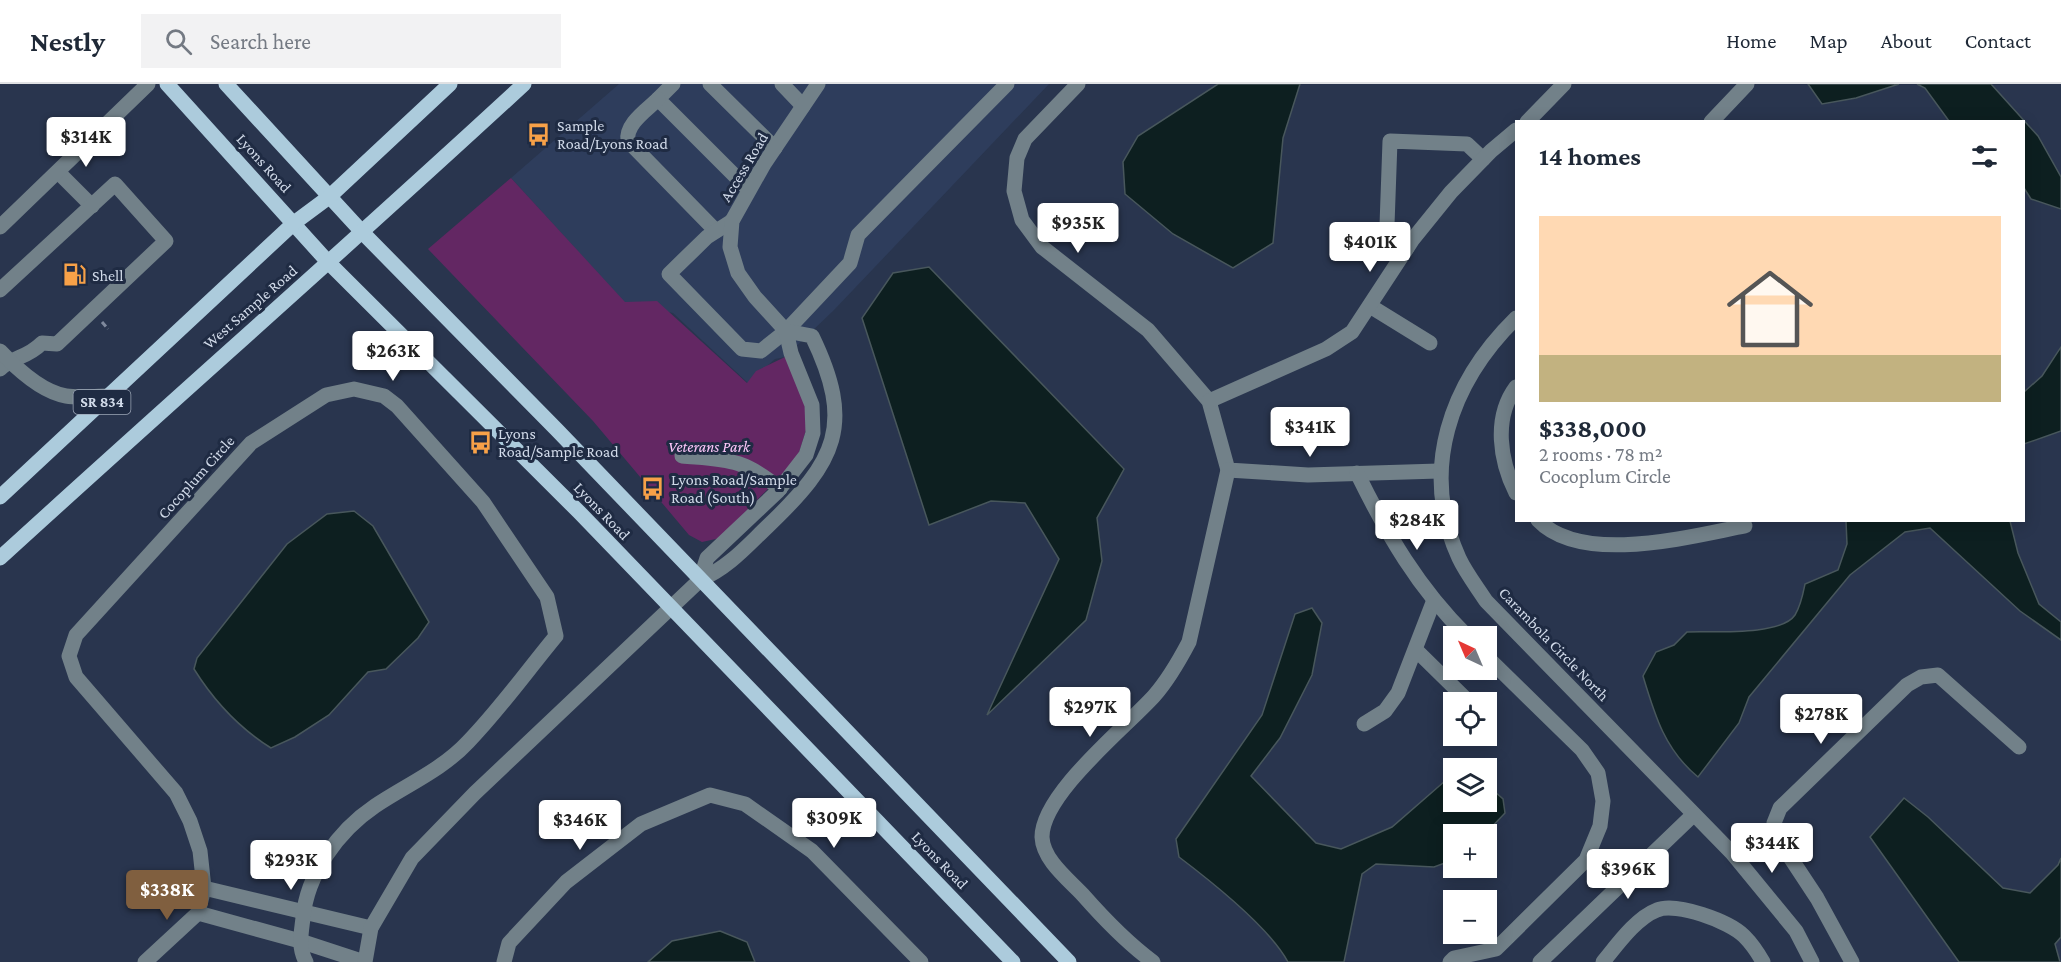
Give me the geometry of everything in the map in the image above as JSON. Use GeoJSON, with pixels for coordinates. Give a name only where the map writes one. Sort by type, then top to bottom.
{"type":"FeatureCollection","features":[{"type":"Feature","properties":{"kind":"main road","name":"Lyons Road"},"geometry":{"type":"LineString","coordinates":[[166,84],[328,262],[671,608],[1013,962]]}},
{"type":"Feature","properties":{"kind":"main road","name":"Lyons Road"},"geometry":{"type":"LineString","coordinates":[[226,84],[363,234],[1070,962]]}},
{"type":"Feature","properties":{"kind":"main road","name":"West Sample Road"},"geometry":{"type":"LineString","coordinates":[[0,497],[294,223],[329,196],[450,84]]}},
{"type":"Feature","properties":{"kind":"main road","name":"West Sample Road"},"geometry":{"type":"LineString","coordinates":[[0,558],[208,368],[363,234],[525,84]]}},
{"type":"Feature","properties":{"kind":"street"},"geometry":{"type":"LineString","coordinates":[[0,227],[148,84]]}},
{"type":"Feature","properties":{"kind":"street"},"geometry":{"type":"LineString","coordinates":[[673,84],[630,127],[626,133],[628,141],[716,231]]}},
{"type":"Feature","properties":{"kind":"street"},"geometry":{"type":"LineString","coordinates":[[710,84],[775,148]]}},
{"type":"Feature","properties":{"kind":"street"},"geometry":{"type":"LineString","coordinates":[[782,84],[804,106]]}},
{"type":"Feature","properties":{"kind":"street","name":"Access Road"},"geometry":{"type":"LineString","coordinates":[[700,580],[707,558],[780,489],[806,455],[813,433],[812,405],[791,353],[786,331],[755,297],[738,273],[730,247],[732,221],[775,148],[818,84]]}},
{"type":"Feature","properties":{"kind":"street"},"geometry":{"type":"LineString","coordinates":[[732,221],[716,231],[669,274],[742,349],[761,351],[786,331],[850,263],[858,235],[1007,84]]}},
{"type":"Feature","properties":{"kind":"street"},"geometry":{"type":"LineString","coordinates":[[1078,84],[1025,139],[1017,158],[1014,191],[1022,220],[1042,247],[1148,330],[1209,401],[1228,470],[1189,642],[1177,666],[1155,694],[1058,794],[1046,818],[1042,837],[1048,857],[1126,942],[1152,962]]}},
{"type":"Feature","properties":{"kind":"street"},"geometry":{"type":"LineString","coordinates":[[1545,116],[1564,84]]}},
{"type":"Feature","properties":{"kind":"street"},"geometry":{"type":"LineString","coordinates":[[1713,120],[1747,84]]}},
{"type":"Feature","properties":{"kind":"street"},"geometry":{"type":"LineString","coordinates":[[658,99],[749,190]]}},
{"type":"Feature","properties":{"kind":"street"},"geometry":{"type":"LineString","coordinates":[[1209,401],[1326,349],[1352,332],[1407,248],[1451,192],[1515,131]]}},
{"type":"Feature","properties":{"kind":"street"},"geometry":{"type":"LineString","coordinates":[[1407,248],[1387,225],[1390,141],[1467,144],[1483,159]]}},
{"type":"Feature","properties":{"kind":"street"},"geometry":{"type":"LineString","coordinates":[[58,172],[92,206]]}},
{"type":"Feature","properties":{"kind":"street"},"geometry":{"type":"LineString","coordinates":[[0,290],[115,184],[166,241],[57,344],[42,343],[29,356],[3,360]]}},
{"type":"Feature","properties":{"kind":"street"},"geometry":{"type":"LineString","coordinates":[[1370,306],[1430,343]]}},
{"type":"Feature","properties":{"kind":"street","name":"Carambola Circle North"},"geometry":{"type":"LineString","coordinates":[[1515,319],[1477,366],[1453,407],[1439,471],[1446,520],[1459,560],[1486,601],[1768,895],[1796,931],[1812,962]]}},
{"type":"Feature","properties":{"kind":"street"},"geometry":{"type":"LineString","coordinates":[[145,962],[198,913],[300,941],[364,962],[371,928],[412,858],[475,793],[700,580],[722,570],[783,512],[823,465],[833,440],[834,400],[827,368],[812,336],[786,331]]}},
{"type":"Feature","properties":{"kind":"street"},"geometry":{"type":"LineString","coordinates":[[3,360],[44,388],[54,392],[66,396],[109,396]]}},
{"type":"Feature","properties":{"kind":"street","name":"Cocoplum Circle"},"geometry":{"type":"LineString","coordinates":[[198,913],[204,888],[200,851],[190,820],[176,793],[76,677],[69,656],[76,636],[252,443],[326,395],[354,389],[384,396],[397,406],[483,502],[547,597],[556,636],[468,743],[432,771],[373,807],[346,831],[313,876],[304,911],[299,950],[306,962]]}},
{"type":"Feature","properties":{"kind":"street"},"geometry":{"type":"LineString","coordinates":[[1515,390],[1504,418],[1500,449],[1507,475],[1515,491]]}},
{"type":"Feature","properties":{"kind":"street"},"geometry":{"type":"LineString","coordinates":[[682,456],[737,461],[763,475],[780,489]]}},
{"type":"Feature","properties":{"kind":"street"},"geometry":{"type":"LineString","coordinates":[[1228,470],[1308,475],[1439,471]]}},
{"type":"Feature","properties":{"kind":"street"},"geometry":{"type":"LineString","coordinates":[[1358,473],[1386,532],[1410,570],[1458,626]]}},
{"type":"Feature","properties":{"kind":"street"},"geometry":{"type":"LineString","coordinates":[[1541,522],[1563,535],[1589,542],[1620,546],[1745,526]]}},
{"type":"Feature","properties":{"kind":"street"},"geometry":{"type":"LineString","coordinates":[[1364,724],[1385,711],[1398,693],[1434,600]]}},
{"type":"Feature","properties":{"kind":"street"},"geometry":{"type":"LineString","coordinates":[[1416,650],[1459,692]]}},
{"type":"Feature","properties":{"kind":"street"},"geometry":{"type":"LineString","coordinates":[[1450,962],[1454,958],[1496,949],[1586,860],[1600,826],[1603,801],[1598,772],[1582,750],[1497,667]]}},
{"type":"Feature","properties":{"kind":"street"},"geometry":{"type":"LineString","coordinates":[[1852,962],[1817,898],[1778,839],[1774,824],[1780,808],[1907,685],[1921,676],[1938,675],[2019,747]]}},
{"type":"Feature","properties":{"kind":"street"},"geometry":{"type":"LineString","coordinates":[[504,962],[509,943],[566,882],[641,824],[710,795],[745,804],[812,850],[921,962]]}},
{"type":"Feature","properties":{"kind":"street"},"geometry":{"type":"LineString","coordinates":[[1540,962],[1693,815]]}},
{"type":"Feature","properties":{"kind":"street"},"geometry":{"type":"LineString","coordinates":[[204,888],[371,928]]}},
{"type":"Feature","properties":{"kind":"street"},"geometry":{"type":"LineString","coordinates":[[1603,962],[1638,923],[1656,910],[1675,907],[1704,916],[1743,934],[1764,962]]}},
{"type":"Feature","properties":{"kind":"shaded area"},"geometry":{"type":"Polygon","coordinates":[[[619,84],[1049,84],[834,310],[785,357],[775,359],[748,383],[673,313],[625,303],[511,178],[619,84]]]}},
{"type":"Feature","properties":{"kind":"shaded area"},"geometry":{"type":"Polygon","coordinates":[[[1218,84],[1300,84],[1283,138],[1273,243],[1233,268],[1173,234],[1125,194],[1123,162],[1138,136],[1218,84]]]}},
{"type":"Feature","properties":{"kind":"shaded area"},"geometry":{"type":"Polygon","coordinates":[[[1808,84],[1899,84],[1856,98],[1822,104],[1808,84]]]}},
{"type":"Feature","properties":{"kind":"shaded area"},"geometry":{"type":"Polygon","coordinates":[[[1917,84],[1991,84],[2024,120],[1948,120],[1925,88],[1917,84]]]}},
{"type":"Feature","properties":{"kind":"shaded area"},"geometry":{"type":"Polygon","coordinates":[[[2025,122],[2038,136],[2061,177],[2061,209],[2031,199],[2025,190],[2025,122]]]}},
{"type":"Feature","properties":{"kind":"shaded area"},"geometry":{"type":"Polygon","coordinates":[[[929,267],[1124,469],[1097,518],[1102,561],[1086,620],[987,715],[1059,559],[1025,503],[991,501],[929,525],[862,318],[893,273],[929,267]]]}},
{"type":"Feature","properties":{"kind":"shaded area"},"geometry":{"type":"Polygon","coordinates":[[[2061,347],[2061,431],[2025,444],[2025,391],[2042,376],[2061,347]]]}},
{"type":"Feature","properties":{"kind":"shaded area"},"geometry":{"type":"Polygon","coordinates":[[[354,511],[373,526],[429,622],[418,638],[386,669],[368,672],[329,715],[295,737],[271,748],[248,732],[219,703],[194,669],[197,658],[287,544],[327,514],[354,511]]]}},
{"type":"Feature","properties":{"kind":"shaded area"},"geometry":{"type":"Polygon","coordinates":[[[1846,522],[2010,522],[2018,553],[2039,604],[2061,622],[2061,640],[2020,611],[1930,528],[1905,532],[1850,575],[1749,697],[1739,723],[1698,777],[1669,744],[1652,705],[1643,676],[1656,652],[1674,645],[1687,632],[1745,631],[1787,622],[1797,611],[1805,584],[1838,570],[1847,544],[1846,522]]]}},
{"type":"Feature","properties":{"kind":"shaded area"},"geometry":{"type":"Polygon","coordinates":[[[1312,608],[1322,623],[1312,675],[1280,738],[1251,776],[1316,843],[1341,849],[1392,827],[1443,783],[1443,812],[1497,812],[1497,794],[1503,799],[1505,813],[1495,824],[1443,824],[1443,864],[1434,867],[1376,864],[1362,874],[1344,962],[1288,962],[1268,934],[1254,920],[1179,857],[1176,839],[1262,715],[1295,614],[1312,608]]]}},
{"type":"Feature","properties":{"kind":"shaded area"},"geometry":{"type":"Polygon","coordinates":[[[1904,798],[1928,817],[2003,888],[2030,893],[2058,865],[2061,858],[2061,937],[2055,944],[2060,962],[1959,962],[1870,837],[1904,798]]]}},
{"type":"Feature","properties":{"kind":"shaded area"},"geometry":{"type":"Polygon","coordinates":[[[720,931],[747,942],[755,962],[648,962],[672,941],[720,931]]]}},
{"type":"Feature","properties":{"kind":"green space","name":"Veterans Park"},"geometry":{"type":"Polygon","coordinates":[[[511,178],[625,302],[657,301],[747,383],[756,371],[785,357],[807,399],[807,427],[797,459],[720,538],[702,542],[689,535],[593,421],[428,249],[511,178]]]}},
{"type":"Feature","properties":{"kind":"place","name":"Sample Road/Lyons Road"},"geometry":{"type":"Point","coordinates":[539,134]}},
{"type":"Feature","properties":{"kind":"place","name":"Shell"},"geometry":{"type":"Point","coordinates":[74,275]}},
{"type":"Feature","properties":{"kind":"place","name":"Lyons Road/Sample Road"},"geometry":{"type":"Point","coordinates":[480,442]}},
{"type":"Feature","properties":{"kind":"place","name":"Lyons Road/Sample Road (South)"},"geometry":{"type":"Point","coordinates":[653,488]}}]}
